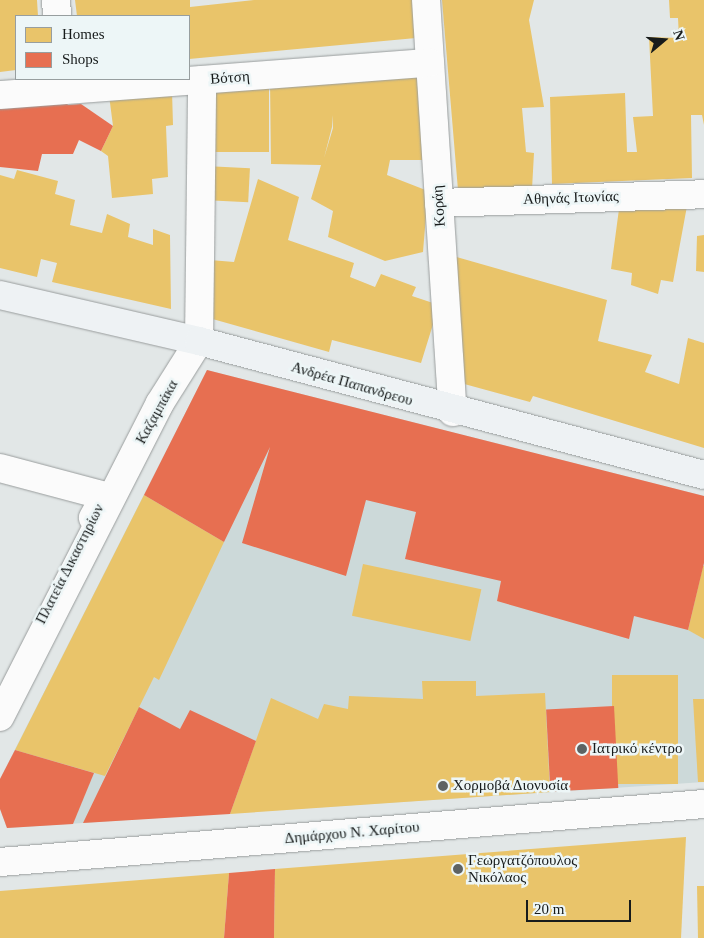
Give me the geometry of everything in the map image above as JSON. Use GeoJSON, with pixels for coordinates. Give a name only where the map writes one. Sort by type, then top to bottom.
{"type":"FeatureCollection","features":[{"type":"Feature","properties":{"kind":"main road","name":"Ανδρέα Παπανδρεου"},"geometry":{"type":"LineString","coordinates":[[0,295],[199,341],[452,412],[704,475]]}},
{"type":"Feature","properties":{"kind":"street"},"geometry":{"type":"LineString","coordinates":[[56,0],[57,15]]}},
{"type":"Feature","properties":{"kind":"street","name":"Κοράη"},"geometry":{"type":"LineString","coordinates":[[426,0],[452,412]]}},
{"type":"Feature","properties":{"kind":"street","name":"Βότση"},"geometry":{"type":"LineString","coordinates":[[0,95],[61,84],[202,80],[430,63]]}},
{"type":"Feature","properties":{"kind":"street"},"geometry":{"type":"LineString","coordinates":[[199,341],[202,80]]}},
{"type":"Feature","properties":{"kind":"street","name":"Αθηνάς Ιτωνίας"},"geometry":{"type":"LineString","coordinates":[[439,203],[704,194]]}},
{"type":"Feature","properties":{"kind":"street","name":"Καζαμπάκα"},"geometry":{"type":"LineString","coordinates":[[4,698],[160,403],[199,341]]}},
{"type":"Feature","properties":{"kind":"street","name":"Πλατεία Δικαστηρίων"},"geometry":{"type":"LineString","coordinates":[[0,468],[104,496],[4,698]]}},
{"type":"Feature","properties":{"kind":"street","name":"Δημάρχου Ν. Χαρίτου"},"geometry":{"type":"LineString","coordinates":[[0,862],[704,804]]}},
{"type":"Feature","properties":{"kind":"shaded area"},"geometry":{"type":"Polygon","coordinates":[[[207,370],[704,496],[704,782],[7,828],[0,809],[0,779],[207,370]]]}},
{"type":"Feature","properties":{"kind":"building: Homes"},"geometry":{"type":"Polygon","coordinates":[[[0,0],[37,0],[38,15],[15,15],[15,70],[0,72],[0,0]]]}},
{"type":"Feature","properties":{"kind":"building: Homes"},"geometry":{"type":"Polygon","coordinates":[[[75,0],[190,0],[190,7],[254,0],[413,0],[416,38],[190,59],[190,15],[77,15],[75,0]]]}},
{"type":"Feature","properties":{"kind":"building: Homes"},"geometry":{"type":"Polygon","coordinates":[[[442,0],[534,0],[529,20],[544,107],[522,108],[526,152],[534,153],[532,189],[458,190],[442,0]]]}},
{"type":"Feature","properties":{"kind":"building: Homes"},"geometry":{"type":"Polygon","coordinates":[[[669,0],[704,0],[704,125],[702,115],[691,115],[692,178],[552,184],[550,97],[625,93],[627,152],[637,152],[633,117],[653,116],[649,37],[679,38],[678,18],[670,18],[669,0]]]}},
{"type":"Feature","properties":{"kind":"building: Homes"},"geometry":{"type":"Polygon","coordinates":[[[413,73],[422,86],[426,160],[390,160],[387,175],[428,191],[423,252],[385,261],[328,237],[333,211],[311,199],[321,165],[271,164],[270,80],[413,73]],[[332,115],[332,127],[324,158],[333,128],[332,115]]]}},
{"type":"Feature","properties":{"kind":"building: Homes"},"geometry":{"type":"Polygon","coordinates":[[[204,86],[269,86],[269,152],[204,152],[204,86]]]}},
{"type":"Feature","properties":{"kind":"building: Homes"},"geometry":{"type":"Polygon","coordinates":[[[172,91],[173,125],[166,126],[168,177],[152,179],[153,194],[112,198],[108,156],[101,151],[113,126],[109,95],[172,91]]]}},
{"type":"Feature","properties":{"kind":"building: Homes"},"geometry":{"type":"Polygon","coordinates":[[[205,166],[250,168],[248,202],[203,200],[205,166]]]}},
{"type":"Feature","properties":{"kind":"building: Homes"},"geometry":{"type":"Polygon","coordinates":[[[17,170],[58,181],[55,194],[75,200],[70,225],[102,233],[107,214],[130,224],[128,237],[153,245],[153,229],[170,235],[171,309],[52,282],[57,263],[41,259],[37,277],[0,268],[0,175],[14,179],[17,170]]]}},
{"type":"Feature","properties":{"kind":"building: Homes"},"geometry":{"type":"Polygon","coordinates":[[[258,179],[299,197],[288,240],[354,263],[350,277],[375,287],[381,274],[416,287],[412,296],[439,305],[421,363],[332,340],[329,352],[209,318],[210,260],[234,262],[258,179]]]}},
{"type":"Feature","properties":{"kind":"building: Homes"},"geometry":{"type":"Polygon","coordinates":[[[687,206],[673,282],[661,280],[658,294],[631,285],[632,273],[611,269],[619,209],[687,206]]]}},
{"type":"Feature","properties":{"kind":"building: Homes"},"geometry":{"type":"Polygon","coordinates":[[[704,235],[704,272],[696,271],[697,236],[704,235]]]}},
{"type":"Feature","properties":{"kind":"building: Homes"},"geometry":{"type":"Polygon","coordinates":[[[446,254],[607,300],[598,341],[652,355],[645,372],[679,384],[688,338],[704,343],[704,448],[533,396],[530,402],[457,382],[446,254]]]}},
{"type":"Feature","properties":{"kind":"building: Homes"},"geometry":{"type":"Polygon","coordinates":[[[144,495],[224,542],[159,680],[154,677],[105,776],[15,750],[144,495]]]}},
{"type":"Feature","properties":{"kind":"building: Homes"},"geometry":{"type":"Polygon","coordinates":[[[363,564],[481,589],[470,641],[352,616],[363,564]]]}},
{"type":"Feature","properties":{"kind":"building: Homes"},"geometry":{"type":"Polygon","coordinates":[[[704,566],[704,639],[688,630],[704,566]]]}},
{"type":"Feature","properties":{"kind":"building: Homes"},"geometry":{"type":"Polygon","coordinates":[[[612,675],[678,675],[678,784],[612,784],[612,675]]]}},
{"type":"Feature","properties":{"kind":"building: Homes"},"geometry":{"type":"Polygon","coordinates":[[[422,681],[476,681],[476,696],[545,693],[550,792],[230,814],[271,698],[318,719],[324,704],[348,709],[349,696],[423,699],[422,681]]]}},
{"type":"Feature","properties":{"kind":"building: Homes"},"geometry":{"type":"Polygon","coordinates":[[[693,699],[704,699],[704,782],[698,782],[693,699]]]}},
{"type":"Feature","properties":{"kind":"building: Homes"},"geometry":{"type":"Polygon","coordinates":[[[686,837],[681,938],[274,938],[275,869],[686,837]]]}},
{"type":"Feature","properties":{"kind":"building: Homes"},"geometry":{"type":"Polygon","coordinates":[[[229,873],[224,938],[0,938],[0,891],[229,873]]]}},
{"type":"Feature","properties":{"kind":"building: Homes"},"geometry":{"type":"Polygon","coordinates":[[[697,886],[704,886],[704,938],[698,938],[697,886]]]}},
{"type":"Feature","properties":{"kind":"building: Shops"},"geometry":{"type":"Polygon","coordinates":[[[64,100],[68,105],[81,104],[113,126],[101,151],[79,140],[73,154],[42,154],[38,171],[0,167],[0,106],[64,100]]]}},
{"type":"Feature","properties":{"kind":"building: Shops"},"geometry":{"type":"Polygon","coordinates":[[[207,370],[704,496],[704,563],[688,630],[634,616],[629,639],[497,601],[501,581],[405,559],[416,512],[366,500],[346,576],[242,543],[270,447],[224,542],[144,495],[207,370]]]}},
{"type":"Feature","properties":{"kind":"building: Shops","name":"Ιατρικό κέντρο"},"geometry":{"type":"Polygon","coordinates":[[[614,706],[618,788],[550,791],[546,710],[614,706]]]}},
{"type":"Feature","properties":{"kind":"building: Shops"},"geometry":{"type":"Polygon","coordinates":[[[139,707],[180,729],[190,710],[256,741],[230,814],[83,823],[139,707]]]}},
{"type":"Feature","properties":{"kind":"building: Shops"},"geometry":{"type":"Polygon","coordinates":[[[15,750],[94,773],[73,824],[7,828],[0,809],[0,779],[15,750]]]}},
{"type":"Feature","properties":{"kind":"building: Shops"},"geometry":{"type":"Polygon","coordinates":[[[275,869],[274,938],[224,938],[229,873],[275,869]]]}},
{"type":"Feature","properties":{"kind":"place","name":"Ιατρικό κέντρο"},"geometry":{"type":"Point","coordinates":[582,749]}},
{"type":"Feature","properties":{"kind":"place","name":"Χορμοβά Διονυσία"},"geometry":{"type":"Point","coordinates":[443,786]}},
{"type":"Feature","properties":{"kind":"place","name":"Γεωργατζόπουλος Νικόλαος"},"geometry":{"type":"Point","coordinates":[458,869]}}]}
